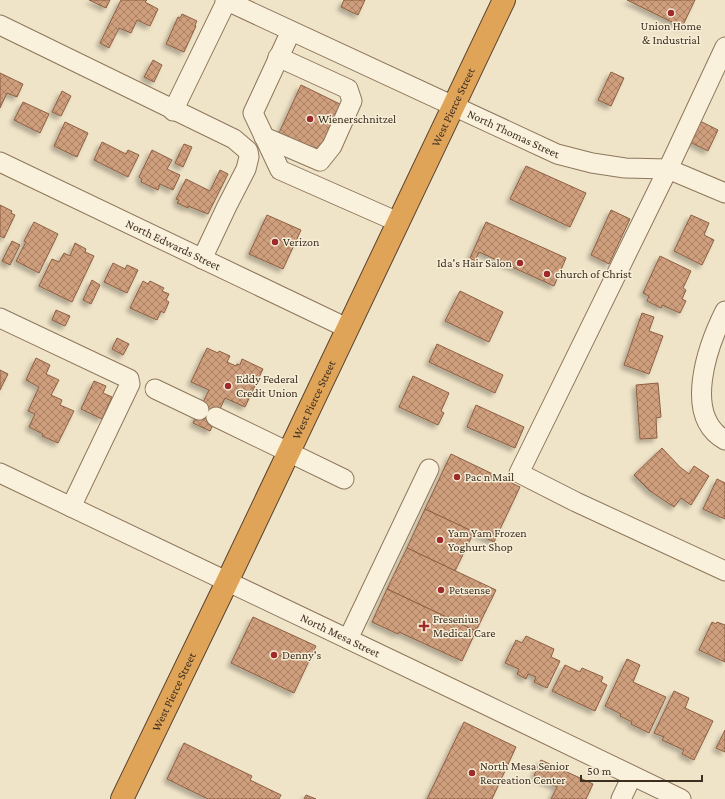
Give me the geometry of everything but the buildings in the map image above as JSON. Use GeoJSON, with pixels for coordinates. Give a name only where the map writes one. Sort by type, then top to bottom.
{"type":"FeatureCollection","features":[{"type":"Feature","properties":{"kind":"highway","name":"West Pierce Street"},"geometry":{"type":"LineString","coordinates":[[122,799],[504,0]]}},
{"type":"Feature","properties":{"kind":"street","name":"North Thomas Street"},"geometry":{"type":"LineString","coordinates":[[226,0],[557,154],[592,163],[625,168],[668,169],[725,193]]}},
{"type":"Feature","properties":{"kind":"street"},"geometry":{"type":"LineString","coordinates":[[173,111],[226,0]]}},
{"type":"Feature","properties":{"kind":"street"},"geometry":{"type":"LineString","coordinates":[[0,26],[173,111],[234,139],[248,151],[250,157],[246,169],[202,259]]}},
{"type":"Feature","properties":{"kind":"street"},"geometry":{"type":"LineString","coordinates":[[290,31],[253,113],[280,170],[398,222]]}},
{"type":"Feature","properties":{"kind":"street"},"geometry":{"type":"LineString","coordinates":[[725,47],[668,169],[519,472],[576,502],[725,571]]}},
{"type":"Feature","properties":{"kind":"street"},"geometry":{"type":"LineString","coordinates":[[264,137],[320,161],[332,146],[352,101],[348,89],[278,57]]}},
{"type":"Feature","properties":{"kind":"street","name":"North Edwards Street"},"geometry":{"type":"LineString","coordinates":[[0,162],[347,328]]}},
{"type":"Feature","properties":{"kind":"street"},"geometry":{"type":"LineString","coordinates":[[725,312],[708,356],[703,375],[702,398],[703,413],[706,422],[713,431],[725,440]]}},
{"type":"Feature","properties":{"kind":"street"},"geometry":{"type":"LineString","coordinates":[[0,318],[129,378],[130,384],[71,507]]}},
{"type":"Feature","properties":{"kind":"street"},"geometry":{"type":"LineString","coordinates":[[155,389],[344,479]]}},
{"type":"Feature","properties":{"kind":"street"},"geometry":{"type":"LineString","coordinates":[[348,639],[429,469]]}},
{"type":"Feature","properties":{"kind":"street","name":"North Mesa Street"},"geometry":{"type":"LineString","coordinates":[[0,473],[681,799]]}},
{"type":"Feature","properties":{"kind":"street"},"geometry":{"type":"LineString","coordinates":[[621,799],[632,776]]}},
{"type":"Feature","properties":{"kind":"place","name":"Union Home & Industrial"},"geometry":{"type":"Point","coordinates":[671,13]}},
{"type":"Feature","properties":{"kind":"place","name":"Wienerschnitzel"},"geometry":{"type":"Point","coordinates":[310,119]}},
{"type":"Feature","properties":{"kind":"place","name":"Verizon"},"geometry":{"type":"Point","coordinates":[275,242]}},
{"type":"Feature","properties":{"kind":"place","name":"Ida's Hair Salon"},"geometry":{"type":"Point","coordinates":[520,263]}},
{"type":"Feature","properties":{"kind":"place","name":"church of Christ"},"geometry":{"type":"Point","coordinates":[547,274]}},
{"type":"Feature","properties":{"kind":"place","name":"Eddy Federal Credit Union"},"geometry":{"type":"Point","coordinates":[228,386]}},
{"type":"Feature","properties":{"kind":"place","name":"Pac n Mail"},"geometry":{"type":"Point","coordinates":[457,477]}},
{"type":"Feature","properties":{"kind":"place","name":"Yam Yam Frozen Yoghurt Shop"},"geometry":{"type":"Point","coordinates":[440,540]}},
{"type":"Feature","properties":{"kind":"place","name":"Petsense"},"geometry":{"type":"Point","coordinates":[441,590]}},
{"type":"Feature","properties":{"kind":"place","name":"Fresenius Medical Care"},"geometry":{"type":"Point","coordinates":[424,626]}},
{"type":"Feature","properties":{"kind":"place","name":"Denny's"},"geometry":{"type":"Point","coordinates":[274,655]}},
{"type":"Feature","properties":{"kind":"place","name":"North Mesa Senior Recreation Center"},"geometry":{"type":"Point","coordinates":[472,773]}}]}
